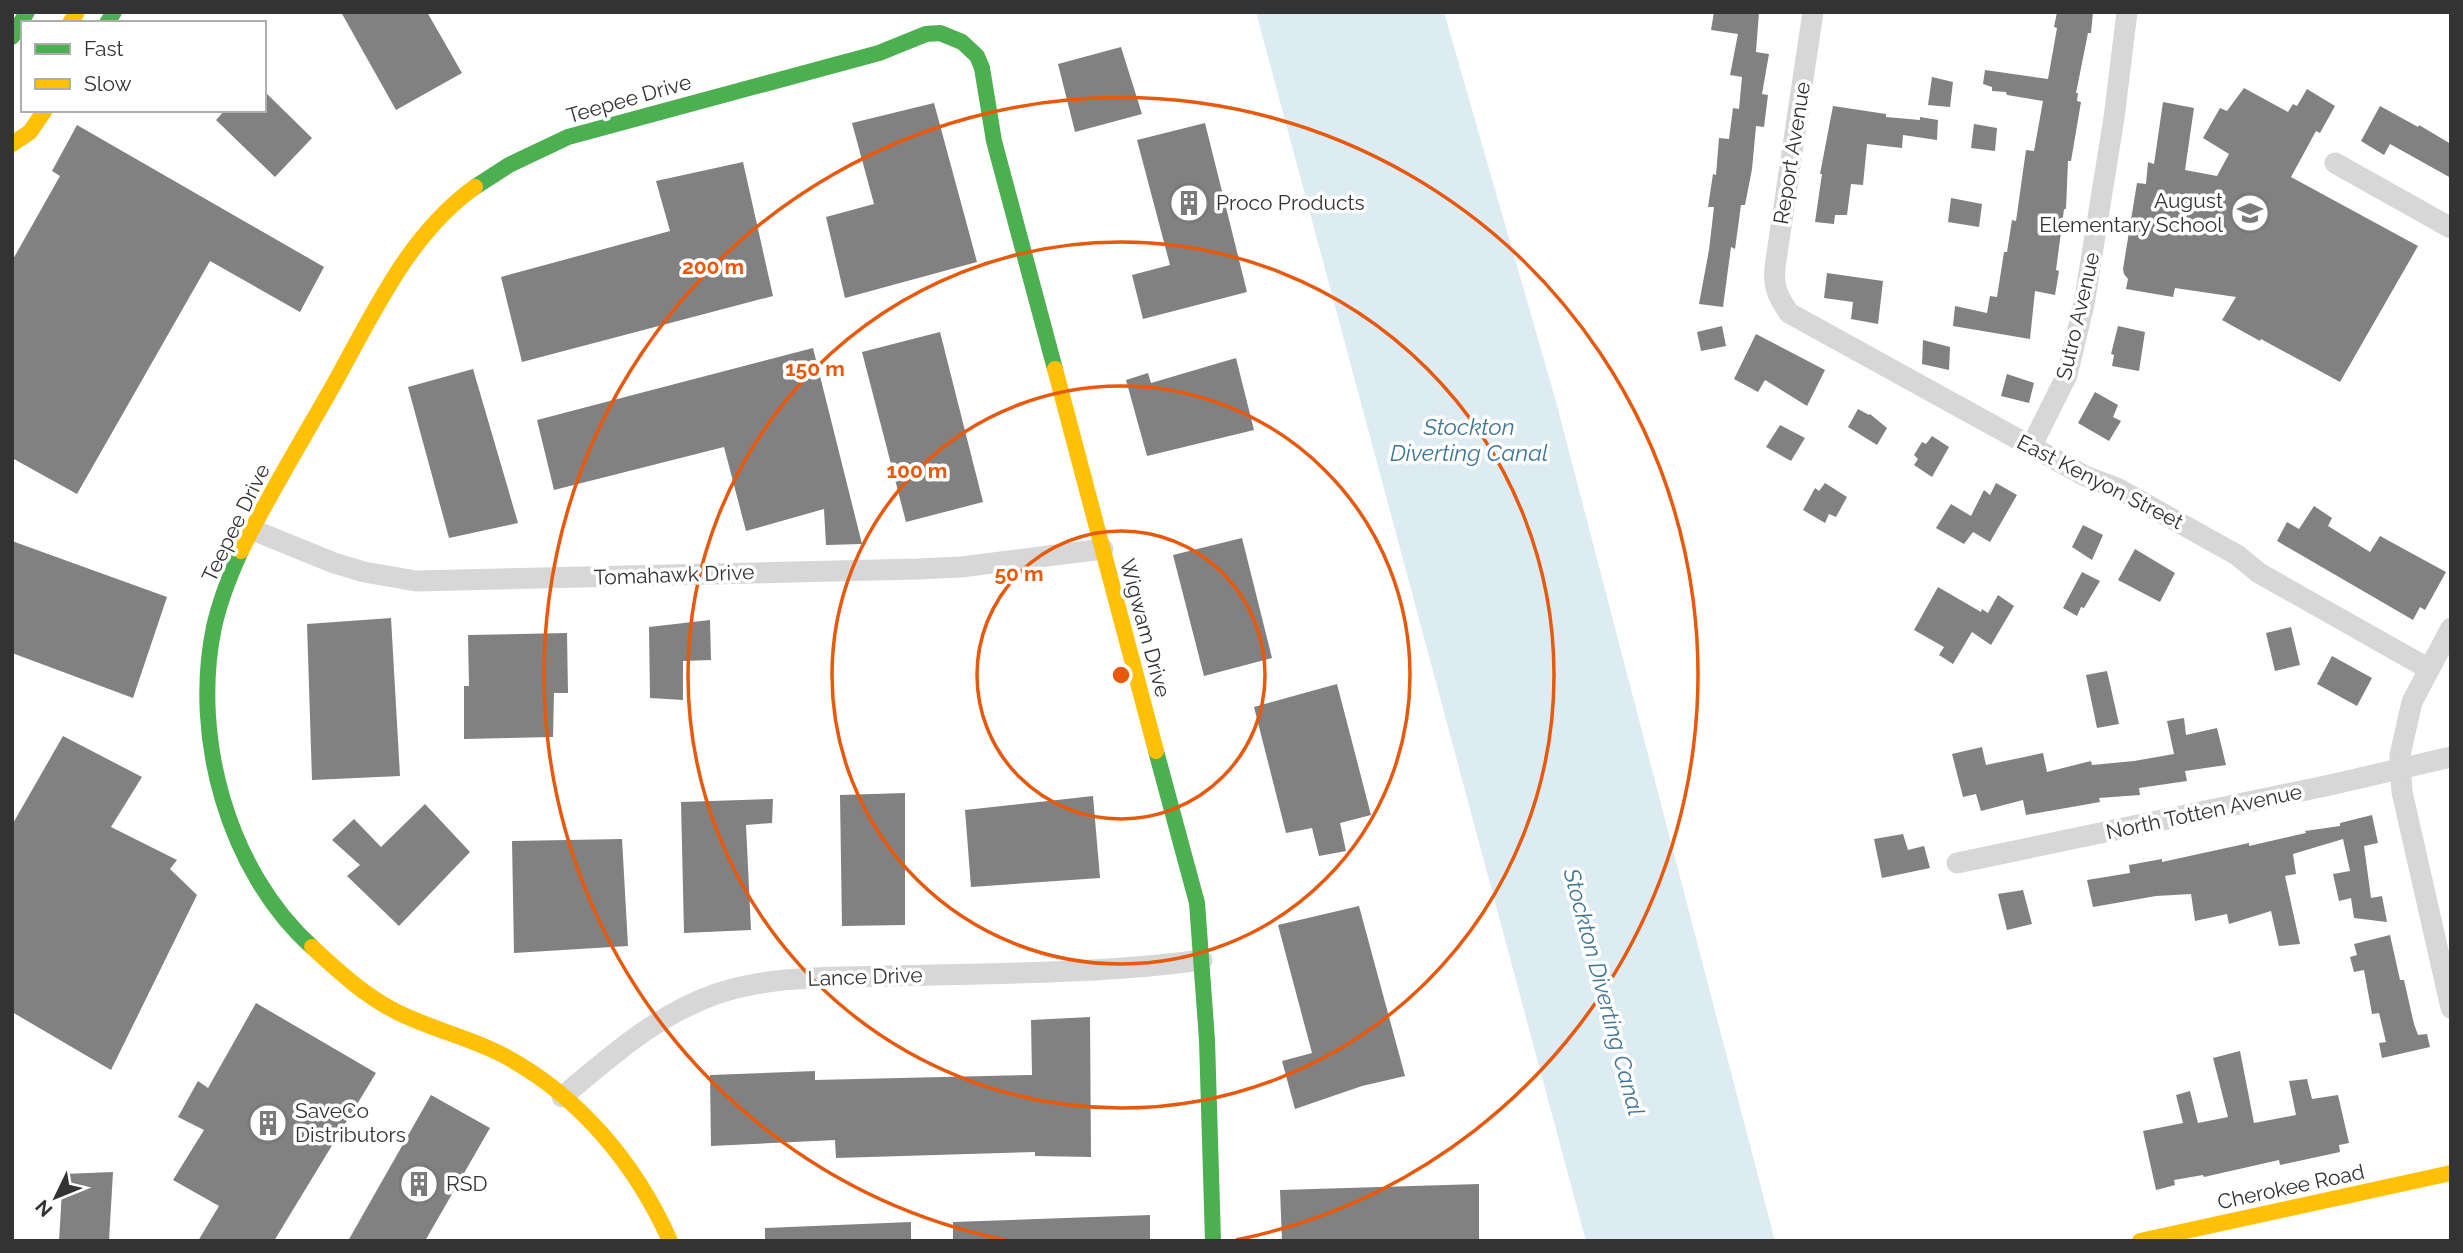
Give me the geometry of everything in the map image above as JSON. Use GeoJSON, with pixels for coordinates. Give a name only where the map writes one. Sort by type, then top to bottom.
{"type":"FeatureCollection","features":[{"type":"Feature","properties":{"kind":"main road","name":"Teepee Drive"},"geometry":{"type":"LineString","coordinates":[[670,1241],[655,1206],[628,1163],[604,1133],[562,1097],[508,1058],[386,1006],[337,971],[298,934],[268,897],[245,860],[224,807],[212,755],[207,713],[215,625],[233,568],[375,310],[412,250],[454,203],[494,173],[568,137],[879,53],[926,34],[940,33],[962,42]]}},
{"type":"Feature","properties":{"kind":"main road","name":"Wigwam Drive"},"geometry":{"type":"LineString","coordinates":[[962,42],[977,56],[982,68],[994,141],[1197,903],[1207,1040],[1213,1241]]}},
{"type":"Feature","properties":{"kind":"main road"},"geometry":{"type":"LineString","coordinates":[[12,144],[30,132],[44,112]]}},
{"type":"Feature","properties":{"kind":"main road","name":"Cherokee Road"},"geometry":{"type":"LineString","coordinates":[[2140,1241],[2451,1173]]}},
{"type":"Feature","properties":{"kind":"street","name":"Report Avenue"},"geometry":{"type":"LineString","coordinates":[[1776,293],[1773,282],[1774,267],[1813,12]]}},
{"type":"Feature","properties":{"kind":"street","name":"Sutro Avenue"},"geometry":{"type":"LineString","coordinates":[[2031,447],[2067,375],[2084,304],[2114,118],[2127,12]]}},
{"type":"Feature","properties":{"kind":"street"},"geometry":{"type":"LineString","coordinates":[[2335,163],[2451,228]]}},
{"type":"Feature","properties":{"kind":"street","name":"East Kenyon Street"},"geometry":{"type":"LineString","coordinates":[[1776,293],[1789,313],[1800,321],[2085,476],[2117,488],[2237,555],[2259,573],[2428,669]]}},
{"type":"Feature","properties":{"kind":"street","name":"Tomahawk Drive"},"geometry":{"type":"LineString","coordinates":[[253,530],[334,563],[364,572],[416,581],[961,567],[1103,549]]}},
{"type":"Feature","properties":{"kind":"street"},"geometry":{"type":"LineString","coordinates":[[2451,628],[2412,702],[2402,738],[2400,769],[2402,792],[2451,1008]]}},
{"type":"Feature","properties":{"kind":"street","name":"North Totten Avenue"},"geometry":{"type":"LineString","coordinates":[[1957,863],[2451,757]]}},
{"type":"Feature","properties":{"kind":"street","name":"Lance Drive"},"geometry":{"type":"LineString","coordinates":[[562,1097],[632,1039],[674,1012],[715,994],[744,986],[772,981],[839,977],[1146,968],[1202,960]]}},
{"type":"Feature","properties":{"kind":"water","name":"Stockton Diverting Canal"},"geometry":{"type":"Polygon","coordinates":[[[1256,12],[1444,12],[1555,398],[1775,1241],[1586,1241],[1256,12]]]}},
{"type":"Feature","properties":{"kind":"building"},"geometry":{"type":"Polygon","coordinates":[[[341,12],[427,12],[462,73],[396,110],[341,12]]]}},
{"type":"Feature","properties":{"kind":"building"},"geometry":{"type":"Polygon","coordinates":[[[1714,12],[1759,12],[1756,52],[1769,54],[1762,94],[1768,95],[1764,127],[1756,126],[1752,169],[1745,205],[1741,205],[1735,249],[1731,247],[1723,307],[1699,304],[1709,250],[1714,207],[1708,207],[1713,174],[1716,175],[1719,138],[1729,139],[1733,108],[1739,109],[1742,77],[1730,75],[1738,34],[1711,30],[1714,12]]]}},
{"type":"Feature","properties":{"kind":"building"},"geometry":{"type":"Polygon","coordinates":[[[2057,12],[2093,12],[2091,33],[2088,33],[2076,93],[2077,101],[2081,102],[2071,161],[2068,161],[2066,209],[2056,270],[2059,271],[2055,295],[2035,291],[2030,339],[1953,326],[1955,306],[1987,313],[1990,296],[1997,297],[2012,220],[2016,221],[2026,150],[2034,151],[2043,101],[1992,91],[1992,87],[1983,84],[1985,70],[2048,79],[2057,28],[2054,27],[2057,12]]]}},
{"type":"Feature","properties":{"kind":"building"},"geometry":{"type":"Polygon","coordinates":[[[1121,47],[1142,114],[1075,132],[1058,64],[1121,47]]]}},
{"type":"Feature","properties":{"kind":"building"},"geometry":{"type":"Polygon","coordinates":[[[1932,77],[1953,82],[1950,107],[1928,105],[1932,77]]]}},
{"type":"Feature","properties":{"kind":"building"},"geometry":{"type":"Polygon","coordinates":[[[2244,88],[2288,112],[2293,104],[2297,106],[2307,89],[2335,106],[2320,133],[2316,131],[2291,177],[2418,246],[2340,382],[2222,320],[2236,297],[2175,288],[2173,297],[2126,289],[2128,279],[2123,269],[2137,183],[2146,184],[2148,162],[2154,164],[2163,102],[2194,108],[2185,170],[2217,176],[2229,154],[2203,138],[2220,108],[2227,111],[2244,88]]]}},
{"type":"Feature","properties":{"kind":"building"},"geometry":{"type":"Polygon","coordinates":[[[266,93],[312,138],[275,177],[216,120],[223,112],[266,112],[266,93]]]}},
{"type":"Feature","properties":{"kind":"building"},"geometry":{"type":"Polygon","coordinates":[[[934,103],[977,262],[845,298],[826,217],[874,204],[852,123],[934,103]]]}},
{"type":"Feature","properties":{"kind":"building"},"geometry":{"type":"Polygon","coordinates":[[[1833,106],[1886,114],[1886,117],[1938,120],[1937,140],[1903,135],[1902,148],[1867,144],[1863,185],[1851,184],[1847,215],[1835,215],[1834,224],[1815,222],[1820,174],[1833,106]]]}},
{"type":"Feature","properties":{"kind":"building"},"geometry":{"type":"Polygon","coordinates":[[[2380,106],[2451,144],[2451,178],[2390,144],[2384,155],[2361,141],[2380,106]]]}},
{"type":"Feature","properties":{"kind":"building","name":"Proco Products"},"geometry":{"type":"Polygon","coordinates":[[[1205,123],[1247,292],[1143,319],[1132,275],[1170,265],[1137,140],[1205,123]]]}},
{"type":"Feature","properties":{"kind":"building"},"geometry":{"type":"Polygon","coordinates":[[[1974,124],[1997,128],[1995,151],[1971,148],[1974,124]]]}},
{"type":"Feature","properties":{"kind":"building"},"geometry":{"type":"Polygon","coordinates":[[[77,125],[324,267],[300,312],[210,261],[77,494],[12,458],[12,261],[60,176],[52,171],[77,125]]]}},
{"type":"Feature","properties":{"kind":"building"},"geometry":{"type":"Polygon","coordinates":[[[743,162],[773,296],[522,362],[501,277],[670,231],[656,181],[743,162]]]}},
{"type":"Feature","properties":{"kind":"building"},"geometry":{"type":"Polygon","coordinates":[[[1951,198],[1982,204],[1979,227],[1948,222],[1951,198]]]}},
{"type":"Feature","properties":{"kind":"building"},"geometry":{"type":"Polygon","coordinates":[[[1827,273],[1883,281],[1878,324],[1851,319],[1853,302],[1824,298],[1827,273]]]}},
{"type":"Feature","properties":{"kind":"building"},"geometry":{"type":"Polygon","coordinates":[[[1722,326],[1726,346],[1701,351],[1697,332],[1722,326]]]}},
{"type":"Feature","properties":{"kind":"building"},"geometry":{"type":"Polygon","coordinates":[[[2118,326],[2145,332],[2139,371],[2112,366],[2114,355],[2111,354],[2118,326]]]}},
{"type":"Feature","properties":{"kind":"building"},"geometry":{"type":"Polygon","coordinates":[[[940,332],[983,502],[906,522],[862,352],[940,332]]]}},
{"type":"Feature","properties":{"kind":"building"},"geometry":{"type":"Polygon","coordinates":[[[1756,334],[1825,370],[1807,406],[1765,380],[1758,392],[1734,379],[1756,334]]]}},
{"type":"Feature","properties":{"kind":"building"},"geometry":{"type":"Polygon","coordinates":[[[1923,340],[1950,347],[1949,370],[1922,364],[1923,340]]]}},
{"type":"Feature","properties":{"kind":"building"},"geometry":{"type":"Polygon","coordinates":[[[813,348],[862,544],[826,545],[824,509],[746,531],[724,447],[554,490],[537,420],[813,348]]]}},
{"type":"Feature","properties":{"kind":"building"},"geometry":{"type":"Polygon","coordinates":[[[1236,358],[1254,430],[1147,456],[1126,380],[1148,373],[1151,383],[1236,358]]]}},
{"type":"Feature","properties":{"kind":"building"},"geometry":{"type":"Polygon","coordinates":[[[473,369],[518,523],[449,538],[408,387],[473,369]]]}},
{"type":"Feature","properties":{"kind":"building"},"geometry":{"type":"Polygon","coordinates":[[[2007,374],[2034,383],[2029,403],[2001,396],[2007,374]]]}},
{"type":"Feature","properties":{"kind":"building"},"geometry":{"type":"Polygon","coordinates":[[[2095,392],[2118,405],[2113,417],[2121,421],[2109,441],[2078,423],[2095,392]]]}},
{"type":"Feature","properties":{"kind":"building"},"geometry":{"type":"Polygon","coordinates":[[[1858,409],[1870,414],[1887,428],[1877,445],[1848,427],[1858,409]]]}},
{"type":"Feature","properties":{"kind":"building"},"geometry":{"type":"Polygon","coordinates":[[[1780,425],[1805,438],[1791,461],[1766,447],[1780,425]]]}},
{"type":"Feature","properties":{"kind":"building"},"geometry":{"type":"Polygon","coordinates":[[[1932,436],[1949,447],[1932,477],[1914,465],[1918,459],[1914,455],[1922,442],[1926,444],[1932,436]]]}},
{"type":"Feature","properties":{"kind":"building"},"geometry":{"type":"Polygon","coordinates":[[[1825,483],[1847,497],[1836,517],[1829,514],[1825,523],[1803,510],[1815,488],[1819,491],[1825,483]]]}},
{"type":"Feature","properties":{"kind":"building"},"geometry":{"type":"Polygon","coordinates":[[[1996,483],[2017,495],[1990,542],[1973,532],[1964,544],[1936,528],[1951,504],[1971,516],[1984,490],[1990,495],[1996,483]]]}},
{"type":"Feature","properties":{"kind":"building"},"geometry":{"type":"Polygon","coordinates":[[[2314,506],[2332,518],[2328,526],[2370,552],[2380,536],[2446,572],[2425,610],[2420,607],[2413,620],[2277,541],[2287,522],[2299,529],[2314,506]]]}},
{"type":"Feature","properties":{"kind":"building"},"geometry":{"type":"Polygon","coordinates":[[[2083,525],[2103,535],[2092,560],[2072,547],[2083,525]]]}},
{"type":"Feature","properties":{"kind":"building"},"geometry":{"type":"Polygon","coordinates":[[[1242,538],[1272,658],[1204,676],[1173,555],[1242,538]]]}},
{"type":"Feature","properties":{"kind":"building"},"geometry":{"type":"Polygon","coordinates":[[[12,541],[167,597],[133,698],[12,653],[12,541]]]}},
{"type":"Feature","properties":{"kind":"building"},"geometry":{"type":"Polygon","coordinates":[[[2135,549],[2175,573],[2160,602],[2118,580],[2135,549]]]}},
{"type":"Feature","properties":{"kind":"building"},"geometry":{"type":"Polygon","coordinates":[[[2082,572],[2100,581],[2077,616],[2063,608],[2082,572]]]}},
{"type":"Feature","properties":{"kind":"building"},"geometry":{"type":"Polygon","coordinates":[[[1938,587],[1981,612],[1982,609],[1988,613],[1998,595],[2014,606],[1991,645],[1972,632],[1953,664],[1939,655],[1944,647],[1914,630],[1938,587]]]}},
{"type":"Feature","properties":{"kind":"building"},"geometry":{"type":"Polygon","coordinates":[[[391,618],[400,776],[312,780],[307,624],[391,618]]]}},
{"type":"Feature","properties":{"kind":"building"},"geometry":{"type":"Polygon","coordinates":[[[710,620],[711,660],[683,661],[683,700],[650,698],[649,627],[710,620]]]}},
{"type":"Feature","properties":{"kind":"building"},"geometry":{"type":"Polygon","coordinates":[[[2291,627],[2300,665],[2275,671],[2266,633],[2291,627]]]}},
{"type":"Feature","properties":{"kind":"building"},"geometry":{"type":"Polygon","coordinates":[[[567,633],[568,693],[554,693],[553,737],[464,739],[464,686],[469,686],[468,635],[567,633]]]}},
{"type":"Feature","properties":{"kind":"building"},"geometry":{"type":"Polygon","coordinates":[[[2332,656],[2372,678],[2357,706],[2317,684],[2332,656]]]}},
{"type":"Feature","properties":{"kind":"building"},"geometry":{"type":"Polygon","coordinates":[[[2107,671],[2119,724],[2097,728],[2086,675],[2107,671]]]}},
{"type":"Feature","properties":{"kind":"building"},"geometry":{"type":"Polygon","coordinates":[[[1337,684],[1371,815],[1340,823],[1346,851],[1319,856],[1312,828],[1286,833],[1254,707],[1337,684]]]}},
{"type":"Feature","properties":{"kind":"building"},"geometry":{"type":"Polygon","coordinates":[[[2184,718],[2186,735],[2217,728],[2226,765],[2185,771],[2187,781],[2139,788],[2140,795],[2099,798],[2100,802],[2026,815],[2023,800],[1981,811],[1976,794],[1963,797],[1952,754],[1982,747],[1986,765],[2043,753],[2047,772],[2091,761],[2092,765],[2134,761],[2174,754],[2167,721],[2184,718]]]}},
{"type":"Feature","properties":{"kind":"building"},"geometry":{"type":"Polygon","coordinates":[[[63,736],[142,777],[111,827],[177,860],[170,869],[197,895],[111,1070],[12,1012],[12,825],[63,736]]]}},
{"type":"Feature","properties":{"kind":"building"},"geometry":{"type":"Polygon","coordinates":[[[905,793],[905,925],[842,926],[840,795],[905,793]]]}},
{"type":"Feature","properties":{"kind":"building"},"geometry":{"type":"Polygon","coordinates":[[[1093,796],[1100,878],[971,887],[965,810],[1093,796]]]}},
{"type":"Feature","properties":{"kind":"building"},"geometry":{"type":"Polygon","coordinates":[[[773,799],[772,823],[746,825],[751,930],[684,933],[681,802],[773,799]]]}},
{"type":"Feature","properties":{"kind":"building"},"geometry":{"type":"Polygon","coordinates":[[[425,804],[470,852],[399,926],[347,876],[360,865],[332,840],[354,819],[381,847],[425,804]]]}},
{"type":"Feature","properties":{"kind":"building"},"geometry":{"type":"Polygon","coordinates":[[[2372,815],[2378,843],[2364,846],[2371,898],[2382,896],[2387,922],[2354,918],[2351,898],[2339,901],[2333,874],[2350,871],[2343,839],[2293,854],[2296,874],[2285,876],[2300,944],[2279,946],[2271,911],[2229,924],[2227,914],[2195,921],[2191,894],[2156,896],[2093,907],[2087,880],[2130,873],[2129,865],[2162,859],[2162,862],[2249,843],[2249,846],[2306,833],[2305,831],[2340,826],[2340,823],[2372,815]]]}},
{"type":"Feature","properties":{"kind":"building"},"geometry":{"type":"Polygon","coordinates":[[[1903,834],[1908,850],[1924,846],[1930,868],[1882,878],[1874,839],[1903,834]]]}},
{"type":"Feature","properties":{"kind":"building"},"geometry":{"type":"Polygon","coordinates":[[[622,839],[628,946],[514,953],[512,841],[622,839]]]}},
{"type":"Feature","properties":{"kind":"building"},"geometry":{"type":"Polygon","coordinates":[[[2023,890],[2032,924],[2007,930],[1998,894],[2023,890]]]}},
{"type":"Feature","properties":{"kind":"building"},"geometry":{"type":"Polygon","coordinates":[[[1359,906],[1405,1076],[1362,1086],[1295,1109],[1282,1061],[1312,1053],[1278,925],[1359,906]]]}},
{"type":"Feature","properties":{"kind":"building"},"geometry":{"type":"Polygon","coordinates":[[[2390,935],[2414,1024],[2418,1035],[2427,1034],[2430,1047],[2382,1058],[2379,1043],[2386,1042],[2379,1013],[2372,1014],[2364,970],[2354,972],[2350,957],[2357,955],[2354,944],[2390,935]]]}},
{"type":"Feature","properties":{"kind":"building","name":"SaveCo Distributors"},"geometry":{"type":"Polygon","coordinates":[[[256,1003],[376,1073],[274,1241],[198,1241],[219,1206],[173,1180],[204,1130],[178,1117],[198,1081],[208,1088],[256,1003]]]}},
{"type":"Feature","properties":{"kind":"building"},"geometry":{"type":"Polygon","coordinates":[[[1090,1017],[1091,1157],[1035,1156],[1035,1152],[836,1158],[835,1140],[711,1146],[710,1075],[815,1071],[815,1080],[1032,1075],[1031,1020],[1090,1017]]]}},
{"type":"Feature","properties":{"kind":"building"},"geometry":{"type":"Polygon","coordinates":[[[2240,1051],[2254,1123],[2296,1115],[2289,1081],[2307,1079],[2312,1099],[2338,1095],[2349,1143],[2339,1145],[2340,1152],[2280,1165],[2279,1160],[2204,1177],[2174,1180],[2175,1185],[2156,1190],[2143,1131],[2183,1123],[2176,1095],[2190,1091],[2198,1123],[2228,1117],[2213,1058],[2240,1051]]]}},
{"type":"Feature","properties":{"kind":"building","name":"RSD"},"geometry":{"type":"Polygon","coordinates":[[[431,1095],[490,1128],[425,1241],[348,1241],[431,1095]]]}},
{"type":"Feature","properties":{"kind":"building"},"geometry":{"type":"Polygon","coordinates":[[[113,1172],[109,1241],[59,1241],[63,1174],[113,1172]]]}},
{"type":"Feature","properties":{"kind":"building"},"geometry":{"type":"Polygon","coordinates":[[[1479,1184],[1479,1241],[1282,1241],[1280,1190],[1479,1184]]]}},
{"type":"Feature","properties":{"kind":"building"},"geometry":{"type":"Polygon","coordinates":[[[1150,1215],[1150,1241],[953,1241],[953,1222],[1150,1215]]]}},
{"type":"Feature","properties":{"kind":"building"},"geometry":{"type":"Polygon","coordinates":[[[911,1222],[911,1241],[765,1241],[765,1228],[911,1222]]]}},
{"type":"Feature","properties":{"kind":"traffic: fast"},"geometry":{"type":"LineString","coordinates":[[22,21],[27,12]]}},
{"type":"Feature","properties":{"kind":"traffic: fast"},"geometry":{"type":"LineString","coordinates":[[108,21],[114,12]]}},
{"type":"Feature","properties":{"kind":"traffic: fast"},"geometry":{"type":"LineString","coordinates":[[12,37],[21,22]]}},
{"type":"Feature","properties":{"kind":"traffic: fast"},"geometry":{"type":"LineString","coordinates":[[475,187],[509,165],[568,137],[879,53],[926,34],[940,33],[962,42],[977,56],[982,68],[994,141],[1055,369]]}},
{"type":"Feature","properties":{"kind":"traffic: fast"},"geometry":{"type":"LineString","coordinates":[[241,551],[216,617],[208,669],[208,713],[213,757],[223,800],[238,841],[258,880],[283,916],[312,947]]}},
{"type":"Feature","properties":{"kind":"traffic: fast"},"geometry":{"type":"LineString","coordinates":[[1156,751],[1197,903],[1207,1040],[1213,1241]]}},
{"type":"Feature","properties":{"kind":"traffic: slow"},"geometry":{"type":"LineString","coordinates":[[71,21],[77,12]]}},
{"type":"Feature","properties":{"kind":"traffic: slow"},"geometry":{"type":"LineString","coordinates":[[12,144],[30,132],[44,112]]}},
{"type":"Feature","properties":{"kind":"traffic: slow"},"geometry":{"type":"LineString","coordinates":[[241,551],[392,280],[429,229],[475,187]]}},
{"type":"Feature","properties":{"kind":"traffic: slow"},"geometry":{"type":"LineString","coordinates":[[1055,369],[1156,751]]}},
{"type":"Feature","properties":{"kind":"traffic: slow"},"geometry":{"type":"LineString","coordinates":[[312,947],[385,1006],[501,1054],[555,1089],[602,1134],[622,1159],[656,1212],[670,1241]]}},
{"type":"Feature","properties":{"kind":"traffic: slow"},"geometry":{"type":"LineString","coordinates":[[2140,1241],[2451,1173]]}},
{"type":"Feature","properties":{"kind":"place","name":"Proco Products"},"geometry":{"type":"Point","coordinates":[1189,203]}},
{"type":"Feature","properties":{"kind":"place","name":"August Elementary School"},"geometry":{"type":"Point","coordinates":[2250,213]}},
{"type":"Feature","properties":{"kind":"place","name":"SaveCo Distributors"},"geometry":{"type":"Point","coordinates":[268,1123]}},
{"type":"Feature","properties":{"kind":"place","name":"RSD"},"geometry":{"type":"Point","coordinates":[419,1184]}}]}
